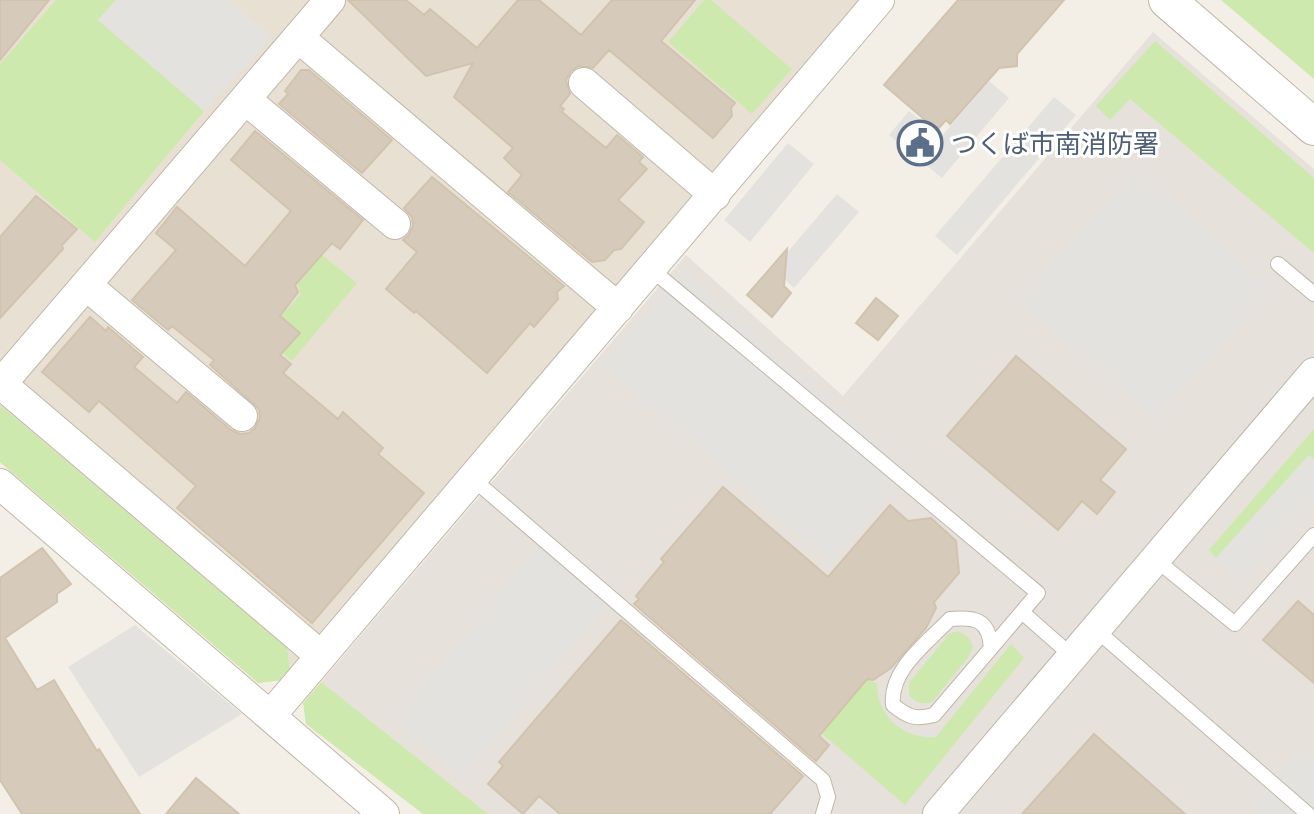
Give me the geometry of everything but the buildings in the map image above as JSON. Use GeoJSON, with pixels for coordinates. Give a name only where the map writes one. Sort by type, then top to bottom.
{"type":"FeatureCollection","features":[{"type":"Feature","properties":{"kind":"street"},"geometry":{"type":"LineString","coordinates":[[321,656],[1,383],[330,0]]}},
{"type":"Feature","properties":{"kind":"street"},"geometry":{"type":"LineString","coordinates":[[271,715],[879,0]]}},
{"type":"Feature","properties":{"kind":"street"},"geometry":{"type":"LineString","coordinates":[[1167,0],[1314,127]]}},
{"type":"Feature","properties":{"kind":"street"},"geometry":{"type":"LineString","coordinates":[[298,37],[618,308]]}},
{"type":"Feature","properties":{"kind":"street"},"geometry":{"type":"LineString","coordinates":[[584,83],[715,195]]}},
{"type":"Feature","properties":{"kind":"street"},"geometry":{"type":"LineString","coordinates":[[245,99],[395,224]]}},
{"type":"Feature","properties":{"kind":"street"},"geometry":{"type":"LineString","coordinates":[[86,285],[242,416]]}},
{"type":"Feature","properties":{"kind":"street"},"geometry":{"type":"LineString","coordinates":[[938,814],[1314,373]]}},
{"type":"Feature","properties":{"kind":"street"},"geometry":{"type":"LineString","coordinates":[[0,484],[271,715],[364,808]]}},
{"type":"Feature","properties":{"kind":"lane"},"geometry":{"type":"LineString","coordinates":[[1278,264],[1314,294]]}},
{"type":"Feature","properties":{"kind":"lane"},"geometry":{"type":"LineString","coordinates":[[651,269],[1038,593],[934,715],[921,719],[908,717],[893,705],[892,693],[898,674],[950,619],[971,617],[983,625],[990,636],[991,648]]}},
{"type":"Feature","properties":{"kind":"lane"},"geometry":{"type":"LineString","coordinates":[[473,479],[823,780],[828,797],[823,814]]}},
{"type":"Feature","properties":{"kind":"lane"},"geometry":{"type":"LineString","coordinates":[[1155,559],[1235,624],[1314,535]]}},
{"type":"Feature","properties":{"kind":"lane"},"geometry":{"type":"LineString","coordinates":[[1022,612],[1072,656]]}},
{"type":"Feature","properties":{"kind":"lane"},"geometry":{"type":"LineString","coordinates":[[1095,629],[1308,814]]}},
{"type":"Feature","properties":{"kind":"shaded area"},"geometry":{"type":"Polygon","coordinates":[[[0,0],[861,0],[282,680],[258,683],[0,462],[0,0]]]}},
{"type":"Feature","properties":{"kind":"shaded area"},"geometry":{"type":"Polygon","coordinates":[[[116,0],[227,0],[272,37],[204,111],[98,20],[116,0]]]}},
{"type":"Feature","properties":{"kind":"shaded area"},"geometry":{"type":"Polygon","coordinates":[[[1153,32],[1314,169],[1314,814],[478,814],[321,682],[686,255],[843,396],[1153,32]]]}},
{"type":"Feature","properties":{"kind":"shaded area"},"geometry":{"type":"Polygon","coordinates":[[[989,81],[1009,98],[942,178],[889,135],[909,111],[941,137],[989,81]]]}},
{"type":"Feature","properties":{"kind":"shaded area"},"geometry":{"type":"Polygon","coordinates":[[[1054,97],[1076,115],[957,255],[935,236],[1054,97]]]}},
{"type":"Feature","properties":{"kind":"shaded area"},"geometry":{"type":"Polygon","coordinates":[[[788,143],[814,164],[750,242],[724,220],[788,143]]]}},
{"type":"Feature","properties":{"kind":"shaded area"},"geometry":{"type":"Polygon","coordinates":[[[1136,169],[1271,288],[1155,420],[1020,301],[1136,169]]]}},
{"type":"Feature","properties":{"kind":"shaded area"},"geometry":{"type":"Polygon","coordinates":[[[837,194],[859,212],[794,288],[773,269],[837,194]]]}},
{"type":"Feature","properties":{"kind":"shaded area"},"geometry":{"type":"Polygon","coordinates":[[[683,273],[911,470],[832,562],[604,365],[683,273]]]}},
{"type":"Feature","properties":{"kind":"shaded area"},"geometry":{"type":"Polygon","coordinates":[[[1309,455],[1314,459],[1314,499],[1241,580],[1216,558],[1309,455]]]}},
{"type":"Feature","properties":{"kind":"shaded area"},"geometry":{"type":"Polygon","coordinates":[[[549,534],[618,590],[463,776],[396,720],[549,534]]]}},
{"type":"Feature","properties":{"kind":"shaded area"},"geometry":{"type":"Polygon","coordinates":[[[135,625],[242,714],[139,777],[68,667],[135,625]]]}},
{"type":"Feature","properties":{"kind":"shaded area"},"geometry":{"type":"Polygon","coordinates":[[[1300,749],[1314,761],[1314,814],[1246,814],[1300,749]]]}},
{"type":"Feature","properties":{"kind":"green space"},"geometry":{"type":"Polygon","coordinates":[[[56,0],[116,0],[98,20],[204,111],[95,242],[0,160],[0,64],[56,0]]]}},
{"type":"Feature","properties":{"kind":"green space"},"geometry":{"type":"Polygon","coordinates":[[[704,0],[711,0],[792,69],[752,114],[668,42],[704,0]]]}},
{"type":"Feature","properties":{"kind":"green space"},"geometry":{"type":"Polygon","coordinates":[[[1221,0],[1314,0],[1314,79],[1221,0]]]}},
{"type":"Feature","properties":{"kind":"green space"},"geometry":{"type":"Polygon","coordinates":[[[1155,41],[1314,178],[1314,253],[1130,99],[1110,120],[1096,106],[1155,41]]]}},
{"type":"Feature","properties":{"kind":"green space"},"geometry":{"type":"Polygon","coordinates":[[[322,255],[357,283],[292,361],[221,302],[235,273],[283,314],[301,294],[297,283],[322,255]]]}},
{"type":"Feature","properties":{"kind":"green space"},"geometry":{"type":"Polygon","coordinates":[[[0,405],[287,648],[290,671],[282,680],[258,683],[0,462],[0,405]]]}},
{"type":"Feature","properties":{"kind":"green space"},"geometry":{"type":"Polygon","coordinates":[[[1314,429],[1314,459],[1309,455],[1216,558],[1209,550],[1314,429]]]}},
{"type":"Feature","properties":{"kind":"green space"},"geometry":{"type":"Polygon","coordinates":[[[958,631],[968,637],[973,646],[969,656],[933,701],[923,703],[909,696],[909,683],[949,634],[958,631]]]}},
{"type":"Feature","properties":{"kind":"green space"},"geometry":{"type":"Polygon","coordinates":[[[1011,644],[1024,658],[905,805],[748,670],[766,649],[839,712],[867,679],[877,684],[882,707],[895,724],[914,735],[936,737],[1011,644]]]}},
{"type":"Feature","properties":{"kind":"green space"},"geometry":{"type":"Polygon","coordinates":[[[321,682],[488,814],[423,814],[306,724],[303,703],[321,682]]]}},
{"type":"Feature","properties":{"kind":"place","name":"つくば市南消防署"},"geometry":{"type":"Point","coordinates":[920,143]}}]}
